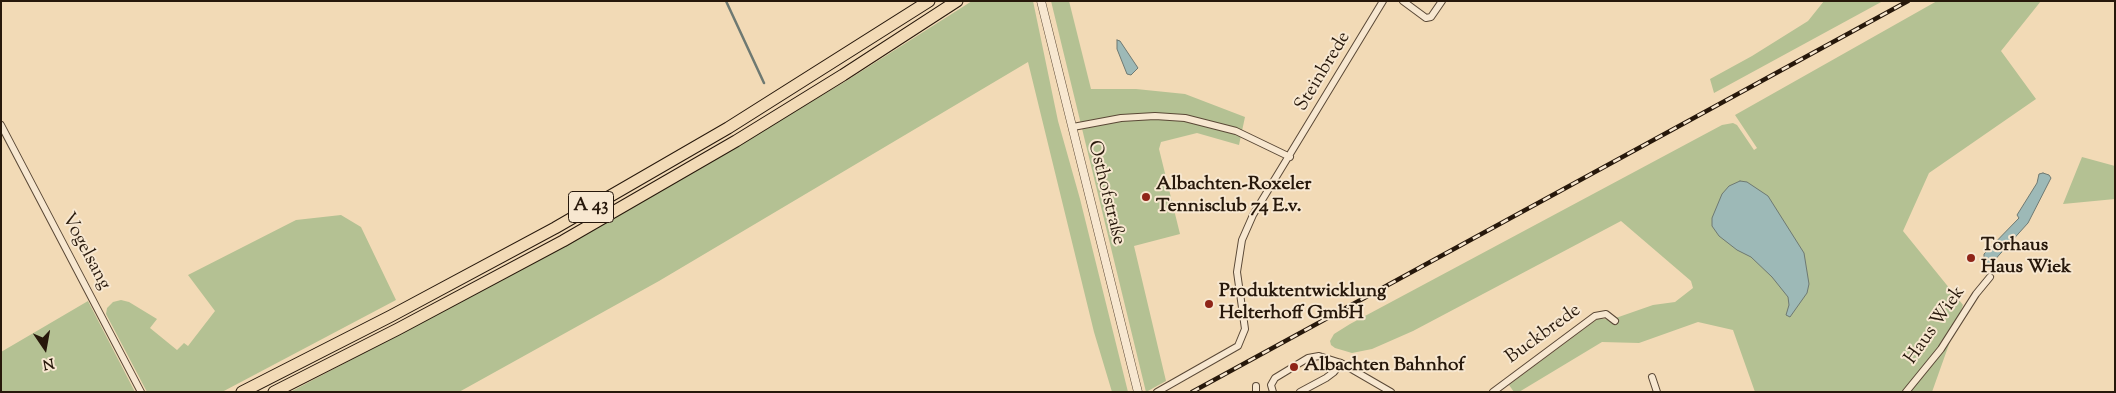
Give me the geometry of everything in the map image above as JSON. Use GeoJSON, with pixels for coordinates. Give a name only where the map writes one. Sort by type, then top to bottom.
{"type":"FeatureCollection","features":[{"type":"Feature","properties":{"kind":"highway","name":"A 43"},"geometry":{"type":"LineString","coordinates":[[242,392],[391,316],[555,228],[728,128],[929,1]]}},
{"type":"Feature","properties":{"kind":"highway","name":"A 43"},"geometry":{"type":"LineString","coordinates":[[274,392],[415,320],[571,236],[744,136],[957,1]]}},
{"type":"Feature","properties":{"kind":"street","name":"Osthofstraße"},"geometry":{"type":"LineString","coordinates":[[1041,1],[1137,388]]}},
{"type":"Feature","properties":{"kind":"street","name":"Steinbrede"},"geometry":{"type":"LineString","coordinates":[[1157,392],[1238,346],[1245,330],[1237,272],[1242,240],[1253,215],[1290,157],[1383,1]]}},
{"type":"Feature","properties":{"kind":"street"},"geometry":{"type":"LineString","coordinates":[[1403,1],[1426,18],[1431,18],[1442,1]]}},
{"type":"Feature","properties":{"kind":"street"},"geometry":{"type":"LineString","coordinates":[[1073,128],[1121,118],[1155,116],[1185,118],[1236,132],[1290,157]]}},
{"type":"Feature","properties":{"kind":"street","name":"Vogelsang"},"geometry":{"type":"LineString","coordinates":[[1,125],[141,392]]}},
{"type":"Feature","properties":{"kind":"street","name":"Haus Wiek"},"geometry":{"type":"LineString","coordinates":[[1906,392],[1941,349],[1976,294],[1990,277]]}},
{"type":"Feature","properties":{"kind":"street","name":"Buckbrede"},"geometry":{"type":"LineString","coordinates":[[1493,392],[1595,316],[1606,314],[1615,321]]}},
{"type":"Feature","properties":{"kind":"street"},"geometry":{"type":"LineString","coordinates":[[1272,392],[1271,385],[1274,378],[1308,358],[1319,356],[1341,363],[1391,392]]}},
{"type":"Feature","properties":{"kind":"street"},"geometry":{"type":"LineString","coordinates":[[1300,392],[1326,378],[1341,363]]}},
{"type":"Feature","properties":{"kind":"street"},"geometry":{"type":"LineString","coordinates":[[1652,377],[1657,392]]}},
{"type":"Feature","properties":{"kind":"green space"},"geometry":{"type":"Polygon","coordinates":[[[972,1],[1033,1],[1058,121],[1080,199],[1128,392],[1112,392],[1094,332],[1028,62],[659,281],[459,392],[290,392],[402,333],[739,145],[846,81],[972,1]]]}},
{"type":"Feature","properties":{"kind":"green space"},"geometry":{"type":"Polygon","coordinates":[[[1051,1],[1069,1],[1091,89],[1136,89],[1185,94],[1245,117],[1239,145],[1197,133],[1161,142],[1159,149],[1180,234],[1134,246],[1166,381],[1146,392],[1051,1]]]}},
{"type":"Feature","properties":{"kind":"green space"},"geometry":{"type":"Polygon","coordinates":[[[1824,1],[1883,1],[1714,93],[1710,79],[1752,56],[1808,21],[1824,1]]]}},
{"type":"Feature","properties":{"kind":"green space"},"geometry":{"type":"Polygon","coordinates":[[[1937,1],[2041,1],[2001,51],[2036,99],[1929,173],[1903,231],[1963,305],[1932,392],[1755,392],[1733,330],[1698,322],[1639,343],[1602,342],[1519,392],[1514,392],[1509,385],[1599,318],[1610,320],[1653,305],[1675,302],[1693,288],[1691,281],[1621,221],[1413,331],[1372,349],[1352,353],[1331,345],[1330,341],[1334,334],[1350,324],[1722,125],[1733,123],[1737,125],[1754,150],[1757,148],[1735,115],[1937,1]]]}},
{"type":"Feature","properties":{"kind":"green space"},"geometry":{"type":"Polygon","coordinates":[[[2082,157],[2115,166],[2115,199],[2063,204],[2082,157]]]}},
{"type":"Feature","properties":{"kind":"green space"},"geometry":{"type":"Polygon","coordinates":[[[341,215],[361,227],[396,300],[222,392],[147,392],[106,314],[107,308],[113,302],[121,300],[129,302],[157,319],[150,328],[177,350],[184,343],[188,346],[215,311],[188,275],[296,220],[341,215]]]}},
{"type":"Feature","properties":{"kind":"green space"},"geometry":{"type":"Polygon","coordinates":[[[88,301],[135,392],[1,392],[1,352],[88,301]]]}},
{"type":"Feature","properties":{"kind":"water"},"geometry":{"type":"Polygon","coordinates":[[[1117,40],[1120,41],[1138,68],[1131,75],[1127,74],[1117,49],[1117,40]]]}},
{"type":"Feature","properties":{"kind":"water"},"geometry":{"type":"Polygon","coordinates":[[[2043,173],[2051,178],[2028,223],[1991,264],[1984,264],[1984,254],[2019,218],[2017,215],[2037,183],[2039,174],[2043,173]]]}},
{"type":"Feature","properties":{"kind":"water"},"geometry":{"type":"Polygon","coordinates":[[[1740,181],[1747,182],[1768,196],[1804,253],[1809,284],[1807,293],[1790,317],[1786,315],[1789,305],[1788,297],[1772,277],[1751,257],[1737,250],[1719,236],[1712,226],[1712,218],[1722,194],[1729,186],[1740,181]]]}},
{"type":"Feature","properties":{"kind":"waterway"},"geometry":{"type":"LineString","coordinates":[[726,1],[764,83]]}},
{"type":"Feature","properties":{"kind":"railway"},"geometry":{"type":"LineString","coordinates":[[1192,392],[1908,1]]}},
{"type":"Feature","properties":{"kind":"place","name":"Albachten-Roxeler Tennisclub 74 E.v."},"geometry":{"type":"Point","coordinates":[1146,197]}},
{"type":"Feature","properties":{"kind":"place","name":"Torhaus Haus Wiek"},"geometry":{"type":"Point","coordinates":[1971,258]}},
{"type":"Feature","properties":{"kind":"place","name":"Produktentwicklung Helterhoff GmbH"},"geometry":{"type":"Point","coordinates":[1209,304]}},
{"type":"Feature","properties":{"kind":"place","name":"Albachten Bahnhof"},"geometry":{"type":"Point","coordinates":[1294,367]}}]}
